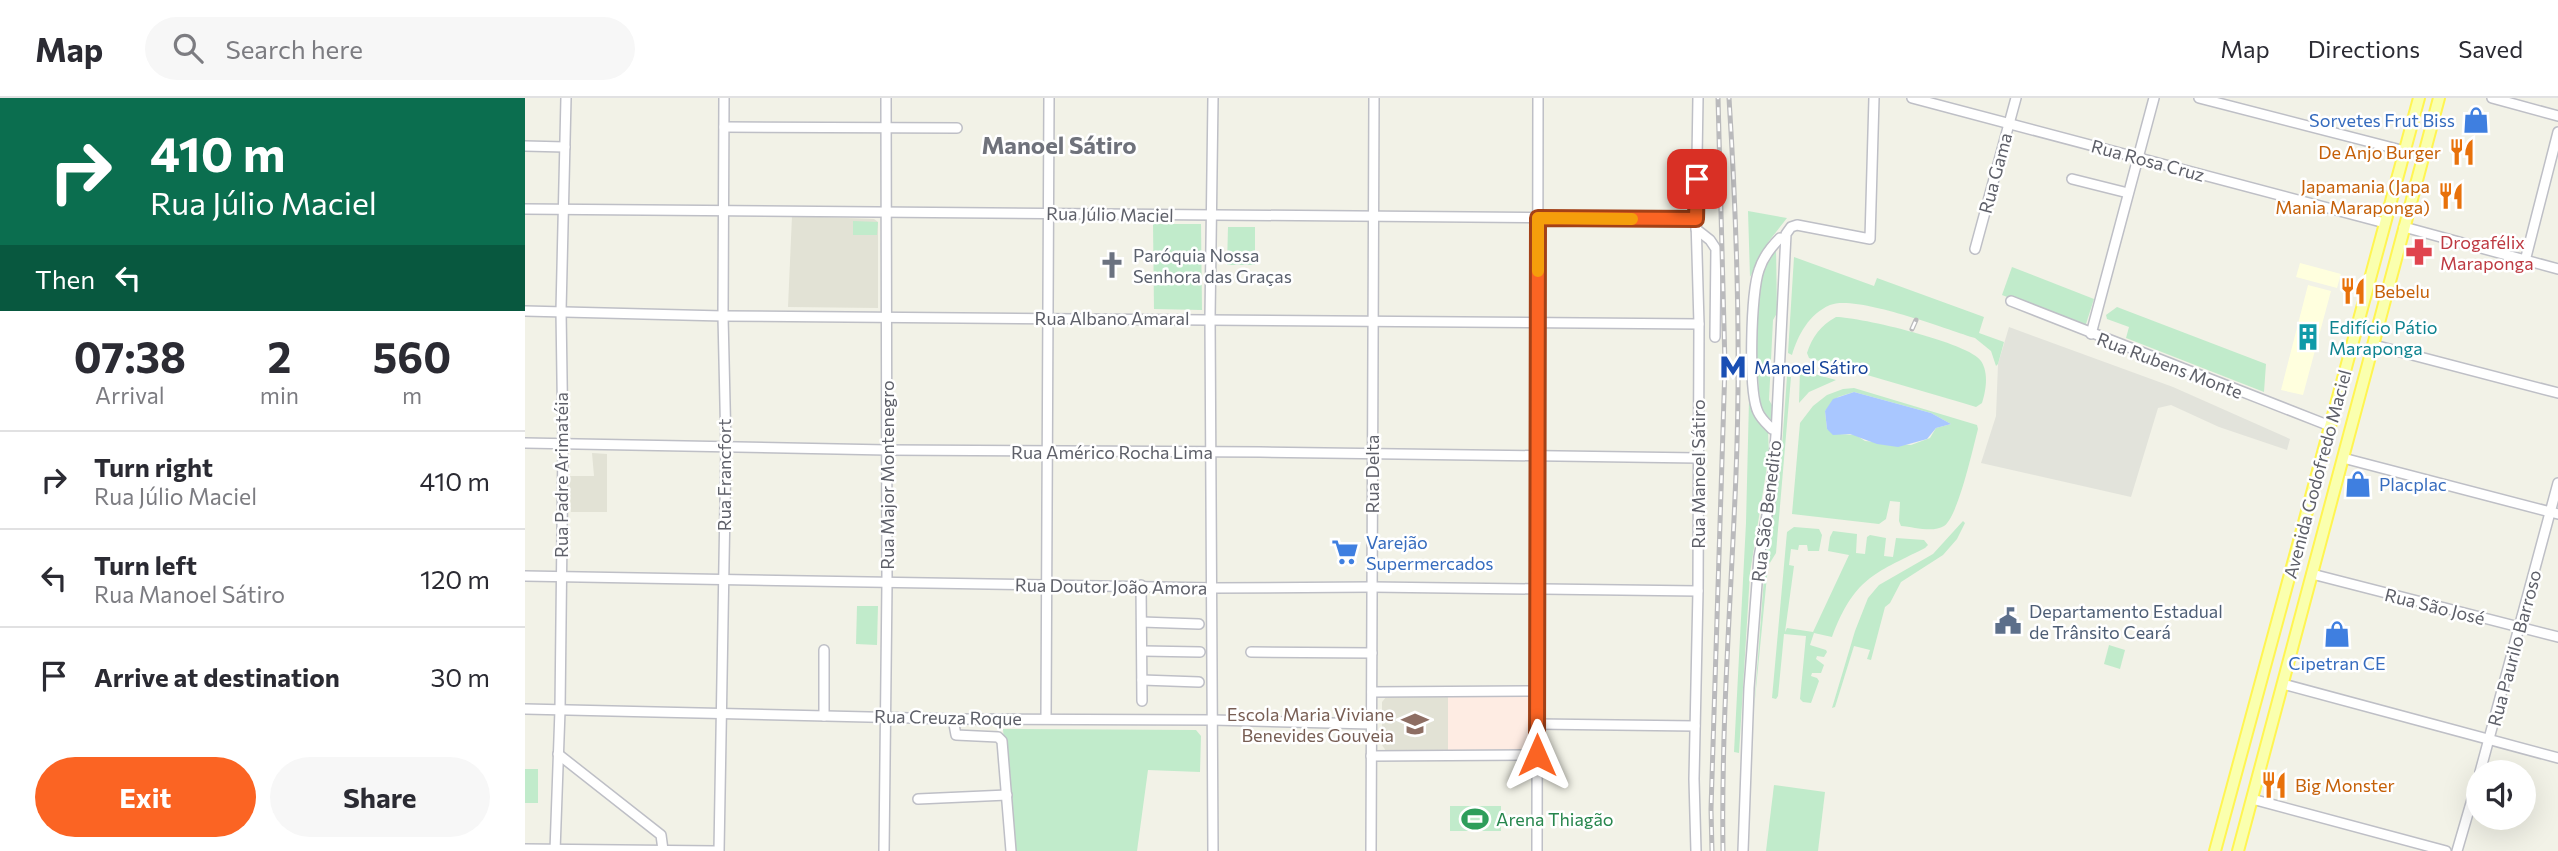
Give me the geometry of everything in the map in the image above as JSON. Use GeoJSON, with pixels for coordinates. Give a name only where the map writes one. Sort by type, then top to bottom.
{"type":"FeatureCollection","features":[{"type":"Feature","properties":{"kind":"main road","name":"Avenida Godofredo Maciel"},"geometry":{"type":"LineString","coordinates":[[2215,851],[2419,98]]}},
{"type":"Feature","properties":{"kind":"main road","name":"Avenida Godofredo Maciel"},"geometry":{"type":"LineString","coordinates":[[2238,851],[2439,98]]}},
{"type":"Feature","properties":{"kind":"main road"},"geometry":{"type":"LineString","coordinates":[[2372,270],[2392,276]]}},
{"type":"Feature","properties":{"kind":"main road"},"geometry":{"type":"LineString","coordinates":[[2365,296],[2385,302]]}},
{"type":"Feature","properties":{"kind":"main road"},"geometry":{"type":"LineString","coordinates":[[2220,830],[2242,836]]}},
{"type":"Feature","properties":{"kind":"street","name":"Rua Padre Arimatéia"},"geometry":{"type":"LineString","coordinates":[[555,850],[560,710],[563,444],[561,311],[566,98]]}},
{"type":"Feature","properties":{"kind":"street","name":"Rua Francfort"},"geometry":{"type":"LineString","coordinates":[[717,851],[726,447],[723,316],[724,98]]}},
{"type":"Feature","properties":{"kind":"street","name":"Rua Major Montenegro"},"geometry":{"type":"LineString","coordinates":[[884,851],[887,583],[886,98]]}},
{"type":"Feature","properties":{"kind":"street"},"geometry":{"type":"LineString","coordinates":[[1046,718],[1049,98]]}},
{"type":"Feature","properties":{"kind":"street"},"geometry":{"type":"LineString","coordinates":[[1213,98],[1210,318],[1213,851]]}},
{"type":"Feature","properties":{"kind":"street","name":"Rua Delta"},"geometry":{"type":"LineString","coordinates":[[1371,851],[1374,98]]}},
{"type":"Feature","properties":{"kind":"street"},"geometry":{"type":"LineString","coordinates":[[1537,851],[1538,98]]}},
{"type":"Feature","properties":{"kind":"street","name":"Rua Manoel Sátiro"},"geometry":{"type":"LineString","coordinates":[[1696,851],[1698,98]]}},
{"type":"Feature","properties":{"kind":"street","name":"Rua São Benedito"},"geometry":{"type":"LineString","coordinates":[[1743,851],[1749,688],[1759,557],[1771,494],[1776,435],[1786,234],[1791,227],[1797,225],[1870,239],[1874,98]]}},
{"type":"Feature","properties":{"kind":"street","name":"Rua Rosa Cruz"},"geometry":{"type":"LineString","coordinates":[[1912,98],[2385,223]]}},
{"type":"Feature","properties":{"kind":"street","name":"Rua Gama"},"geometry":{"type":"LineString","coordinates":[[1975,248],[2016,98]]}},
{"type":"Feature","properties":{"kind":"street"},"geometry":{"type":"LineString","coordinates":[[2091,334],[2154,98]]}},
{"type":"Feature","properties":{"kind":"street"},"geometry":{"type":"LineString","coordinates":[[2199,98],[2405,151]]}},
{"type":"Feature","properties":{"kind":"street"},"geometry":{"type":"LineString","coordinates":[[2492,98],[2558,116]]}},
{"type":"Feature","properties":{"kind":"street"},"geometry":{"type":"LineString","coordinates":[[724,127],[957,128]]}},
{"type":"Feature","properties":{"kind":"street"},"geometry":{"type":"LineString","coordinates":[[2525,261],[2558,132]]}},
{"type":"Feature","properties":{"kind":"street"},"geometry":{"type":"LineString","coordinates":[[525,146],[565,147]]}},
{"type":"Feature","properties":{"kind":"street"},"geometry":{"type":"LineString","coordinates":[[2072,179],[2128,193]]}},
{"type":"Feature","properties":{"kind":"street","name":"Rua Júlio Maciel"},"geometry":{"type":"LineString","coordinates":[[525,209],[887,214],[1374,215],[1696,224]]}},
{"type":"Feature","properties":{"kind":"street"},"geometry":{"type":"LineString","coordinates":[[1696,224],[1716,249],[1715,337]]}},
{"type":"Feature","properties":{"kind":"street"},"geometry":{"type":"LineString","coordinates":[[2404,228],[2558,269]]}},
{"type":"Feature","properties":{"kind":"street"},"geometry":{"type":"LineString","coordinates":[[1772,429],[1758,413],[1755,401],[1754,307],[1760,266],[1780,238]]}},
{"type":"Feature","properties":{"kind":"street","name":"Rua Rubens Monte"},"geometry":{"type":"LineString","coordinates":[[2011,301],[2330,426]]}},
{"type":"Feature","properties":{"kind":"street","name":"Rua Albano Amaral"},"geometry":{"type":"LineString","coordinates":[[525,311],[723,316],[1699,324]]}},
{"type":"Feature","properties":{"kind":"street"},"geometry":{"type":"LineString","coordinates":[[2374,345],[2558,393]]}},
{"type":"Feature","properties":{"kind":"street","name":"Rua Américo Rocha Lima"},"geometry":{"type":"LineString","coordinates":[[525,443],[887,450],[1698,458]]}},
{"type":"Feature","properties":{"kind":"street"},"geometry":{"type":"LineString","coordinates":[[2343,458],[2554,513]]}},
{"type":"Feature","properties":{"kind":"street","name":"Rua Paurilo Barroso"},"geometry":{"type":"LineString","coordinates":[[2484,760],[2519,627],[2554,513],[2558,483]]}},
{"type":"Feature","properties":{"kind":"street","name":"Rua São José"},"geometry":{"type":"LineString","coordinates":[[2312,574],[2558,637]]}},
{"type":"Feature","properties":{"kind":"street","name":"Rua Doutor João Amora"},"geometry":{"type":"LineString","coordinates":[[525,576],[1213,588],[1698,591]]}},
{"type":"Feature","properties":{"kind":"street"},"geometry":{"type":"LineString","coordinates":[[1141,585],[1142,701]]}},
{"type":"Feature","properties":{"kind":"street"},"geometry":{"type":"LineString","coordinates":[[1142,622],[1199,624]]}},
{"type":"Feature","properties":{"kind":"street"},"geometry":{"type":"LineString","coordinates":[[824,650],[824,716]]}},
{"type":"Feature","properties":{"kind":"street"},"geometry":{"type":"LineString","coordinates":[[1143,651],[1200,652]]}},
{"type":"Feature","properties":{"kind":"street"},"geometry":{"type":"LineString","coordinates":[[1251,652],[1372,653]]}},
{"type":"Feature","properties":{"kind":"street"},"geometry":{"type":"LineString","coordinates":[[1142,680],[1199,682]]}},
{"type":"Feature","properties":{"kind":"street"},"geometry":{"type":"LineString","coordinates":[[2283,684],[2558,758]]}},
{"type":"Feature","properties":{"kind":"street"},"geometry":{"type":"LineString","coordinates":[[1371,692],[1537,691]]}},
{"type":"Feature","properties":{"kind":"street","name":"Rua Creuza Roque"},"geometry":{"type":"LineString","coordinates":[[525,709],[953,719],[1046,718],[1371,724]]}},
{"type":"Feature","properties":{"kind":"street"},"geometry":{"type":"LineString","coordinates":[[953,719],[955,735],[1001,739],[1011,851]]}},
{"type":"Feature","properties":{"kind":"street"},"geometry":{"type":"LineString","coordinates":[[1537,724],[1695,726]]}},
{"type":"Feature","properties":{"kind":"street"},"geometry":{"type":"LineString","coordinates":[[558,754],[661,835],[663,850]]}},
{"type":"Feature","properties":{"kind":"street"},"geometry":{"type":"LineString","coordinates":[[1371,756],[1537,755]]}},
{"type":"Feature","properties":{"kind":"street"},"geometry":{"type":"LineString","coordinates":[[918,799],[1007,795]]}},
{"type":"Feature","properties":{"kind":"street"},"geometry":{"type":"LineString","coordinates":[[2252,799],[2446,851]]}},
{"type":"Feature","properties":{"kind":"street"},"geometry":{"type":"LineString","coordinates":[[2457,851],[2466,820]]}},
{"type":"Feature","properties":{"kind":"street"},"geometry":{"type":"LineString","coordinates":[[525,849],[717,851]]}},
{"type":"Feature","properties":{"kind":"shaded area"},"geometry":{"type":"Polygon","coordinates":[[[1748,211],[1787,218],[1769,241],[1750,277],[1748,211]]]}},
{"type":"Feature","properties":{"kind":"shaded area"},"geometry":{"type":"Polygon","coordinates":[[[792,216],[874,219],[878,222],[878,308],[788,307],[792,216]]]}},
{"type":"Feature","properties":{"kind":"shaded area"},"geometry":{"type":"Polygon","coordinates":[[[853,221],[878,222],[877,235],[853,235],[853,221]]]}},
{"type":"Feature","properties":{"kind":"shaded area"},"geometry":{"type":"Polygon","coordinates":[[[1153,224],[1201,224],[1202,310],[1154,309],[1153,224]]]}},
{"type":"Feature","properties":{"kind":"shaded area"},"geometry":{"type":"Polygon","coordinates":[[[1228,227],[1255,227],[1255,265],[1227,265],[1228,227]]]}},
{"type":"Feature","properties":{"kind":"shaded area"},"geometry":{"type":"Polygon","coordinates":[[[1776,247],[1777,313],[1773,320],[1769,400],[1772,405],[1771,420],[1762,412],[1760,404],[1756,323],[1761,283],[1776,247]]]}},
{"type":"Feature","properties":{"kind":"shaded area"},"geometry":{"type":"Polygon","coordinates":[[[1794,257],[1874,286],[1877,278],[1984,317],[1979,333],[2004,342],[1998,364],[1996,366],[1991,351],[1975,338],[1879,308],[1842,303],[1830,305],[1816,314],[1801,333],[1792,355],[1788,353],[1794,257]]]}},
{"type":"Feature","properties":{"kind":"shaded area"},"geometry":{"type":"Polygon","coordinates":[[[2300,263],[2341,274],[2337,288],[2296,277],[2300,263]]]}},
{"type":"Feature","properties":{"kind":"shaded area"},"geometry":{"type":"Polygon","coordinates":[[[2012,267],[2094,299],[2085,327],[2002,295],[2012,267]]]}},
{"type":"Feature","properties":{"kind":"shaded area","name":"Edifício Pátio Maraponga"},"geometry":{"type":"Polygon","coordinates":[[[2308,285],[2331,291],[2303,395],[2281,390],[2308,285]]]}},
{"type":"Feature","properties":{"kind":"shaded area"},"geometry":{"type":"Polygon","coordinates":[[[2117,307],[2266,364],[2264,392],[2126,338],[2129,327],[2107,319],[2106,315],[2117,307]]]}},
{"type":"Feature","properties":{"kind":"shaded area"},"geometry":{"type":"Polygon","coordinates":[[[1836,317],[1913,332],[1973,354],[1981,361],[1986,376],[1982,403],[1976,407],[1809,358],[1807,353],[1814,337],[1836,317]]]}},
{"type":"Feature","properties":{"kind":"shaded area"},"geometry":{"type":"Polygon","coordinates":[[[2009,327],[2173,387],[2290,439],[2287,450],[2219,427],[2171,405],[2158,408],[2131,497],[1981,463],[1996,416],[1998,364],[2009,327]]]}},
{"type":"Feature","properties":{"kind":"shaded area"},"geometry":{"type":"Polygon","coordinates":[[[1800,370],[1836,380],[1809,392],[1799,403],[1800,370]]]}},
{"type":"Feature","properties":{"kind":"shaded area"},"geometry":{"type":"Polygon","coordinates":[[[1787,376],[1791,377],[1776,553],[1768,566],[1754,709],[1766,551],[1775,506],[1787,376]]]}},
{"type":"Feature","properties":{"kind":"shaded area"},"geometry":{"type":"Polygon","coordinates":[[[1854,388],[1977,425],[1960,496],[1955,510],[1944,526],[1929,529],[1901,526],[1900,502],[1890,501],[1886,519],[1879,524],[1792,514],[1800,423],[1813,406],[1827,395],[1854,388]],[[1854,392],[1838,397],[1825,411],[1827,429],[1839,434],[1856,435],[1865,441],[1911,445],[1930,438],[1936,428],[1951,424],[1931,413],[1854,392]]]}},
{"type":"Feature","properties":{"kind":"shaded area"},"geometry":{"type":"Polygon","coordinates":[[[1749,400],[1757,418],[1768,431],[1769,454],[1750,573],[1739,753],[1734,752],[1746,523],[1749,400]]]}},
{"type":"Feature","properties":{"kind":"shaded area"},"geometry":{"type":"Polygon","coordinates":[[[592,453],[607,454],[607,512],[571,512],[569,476],[594,476],[592,453]]]}},
{"type":"Feature","properties":{"kind":"shaded area"},"geometry":{"type":"Polygon","coordinates":[[[1963,521],[1965,523],[1957,539],[1943,555],[1901,582],[1885,607],[1871,660],[1867,659],[1870,650],[1854,646],[1835,707],[1832,708],[1868,598],[1879,585],[1933,554],[1963,521]]]}},
{"type":"Feature","properties":{"kind":"shaded area"},"geometry":{"type":"Polygon","coordinates":[[[1794,527],[1819,529],[1822,535],[1819,551],[1808,551],[1807,545],[1799,545],[1798,550],[1791,549],[1789,565],[1794,566],[1785,632],[1787,628],[1813,632],[1849,555],[1828,551],[1833,531],[1857,534],[1856,553],[1865,554],[1867,537],[1870,535],[1886,538],[1884,556],[1893,557],[1896,538],[1924,540],[1928,545],[1867,580],[1849,602],[1832,637],[1814,633],[1810,645],[1827,652],[1824,657],[1817,656],[1816,659],[1824,665],[1821,673],[1812,673],[1811,676],[1819,681],[1811,703],[1800,699],[1806,636],[1784,634],[1778,696],[1776,699],[1772,698],[1787,532],[1794,527]]]}},
{"type":"Feature","properties":{"kind":"shaded area"},"geometry":{"type":"Polygon","coordinates":[[[857,606],[878,606],[877,645],[856,644],[857,606]]]}},
{"type":"Feature","properties":{"kind":"shaded area"},"geometry":{"type":"Polygon","coordinates":[[[2109,645],[2125,650],[2120,669],[2104,664],[2109,645]]]}},
{"type":"Feature","properties":{"kind":"shaded area","name":"Escola Maria Viviane Benevides Gouveia"},"geometry":{"type":"Polygon","coordinates":[[[1387,696],[1448,696],[1448,750],[1386,751],[1382,745],[1382,702],[1387,696]]]}},
{"type":"Feature","properties":{"kind":"shaded area"},"geometry":{"type":"Polygon","coordinates":[[[1448,696],[1528,696],[1528,749],[1448,750],[1448,696]]]}},
{"type":"Feature","properties":{"kind":"shaded area"},"geometry":{"type":"Polygon","coordinates":[[[1003,729],[1196,730],[1201,736],[1200,772],[1148,770],[1137,851],[1013,851],[1003,729]]]}},
{"type":"Feature","properties":{"kind":"shaded area"},"geometry":{"type":"Polygon","coordinates":[[[525,769],[538,769],[538,803],[525,803],[525,769]]]}},
{"type":"Feature","properties":{"kind":"shaded area"},"geometry":{"type":"Polygon","coordinates":[[[1774,785],[1825,792],[1818,851],[1766,851],[1774,785]]]}},
{"type":"Feature","properties":{"kind":"shaded area","name":"Arena Thiagão"},"geometry":{"type":"Polygon","coordinates":[[[1450,806],[1501,806],[1501,831],[1450,831],[1450,806]]]}},
{"type":"Feature","properties":{"kind":"water"},"geometry":{"type":"Polygon","coordinates":[[[1854,392],[1931,413],[1951,424],[1936,428],[1927,439],[1898,447],[1877,444],[1850,434],[1833,435],[1827,429],[1825,411],[1833,399],[1854,392]]]}},
{"type":"Feature","properties":{"kind":"railway"},"geometry":{"type":"LineString","coordinates":[[1712,851],[1711,809],[1725,365],[1718,98]]}},
{"type":"Feature","properties":{"kind":"railway"},"geometry":{"type":"LineString","coordinates":[[1723,851],[1725,710],[1738,380],[1736,239],[1729,98]]}},
{"type":"Feature","properties":{"kind":"railway"},"geometry":{"type":"LineString","coordinates":[[1912,329],[1916,320]]}},
{"type":"Feature","properties":{"kind":"slow traffic"},"geometry":{"type":"LineString","coordinates":[[1538,271],[1538,218],[1632,219]]}},
{"type":"Feature","properties":{"kind":"place","name":"Sorvetes Frut Biss"},"geometry":{"type":"Point","coordinates":[2476,120]}},
{"type":"Feature","properties":{"kind":"place","name":"De Anjo Burger"},"geometry":{"type":"Point","coordinates":[2462,152]}},
{"type":"Feature","properties":{"kind":"place","name":"Japamania (Japa Mania Maraponga)"},"geometry":{"type":"Point","coordinates":[2451,196]}},
{"type":"Feature","properties":{"kind":"place","name":"Drogafélix Maraponga"},"geometry":{"type":"Point","coordinates":[2419,252]}},
{"type":"Feature","properties":{"kind":"place","name":"Paróquia Nossa Senhora das Graças"},"geometry":{"type":"Point","coordinates":[1112,265]}},
{"type":"Feature","properties":{"kind":"place","name":"Bebelu"},"geometry":{"type":"Point","coordinates":[2353,291]}},
{"type":"Feature","properties":{"kind":"place","name":"Edifício Pátio Maraponga"},"geometry":{"type":"Point","coordinates":[2308,337]}},
{"type":"Feature","properties":{"kind":"place","name":"Manoel Sátiro"},"geometry":{"type":"Point","coordinates":[1733,367]}},
{"type":"Feature","properties":{"kind":"place","name":"Placplac"},"geometry":{"type":"Point","coordinates":[2358,484]}},
{"type":"Feature","properties":{"kind":"place","name":"Varejão Supermercados"},"geometry":{"type":"Point","coordinates":[1345,552]}},
{"type":"Feature","properties":{"kind":"place","name":"Departamento Estadual de Trânsito Ceará"},"geometry":{"type":"Point","coordinates":[2008,621]}},
{"type":"Feature","properties":{"kind":"place","name":"Cipetran CE"},"geometry":{"type":"Point","coordinates":[2337,634]}},
{"type":"Feature","properties":{"kind":"place","name":"Escola Maria Viviane Benevides Gouveia"},"geometry":{"type":"Point","coordinates":[1415,724]}},
{"type":"Feature","properties":{"kind":"place","name":"Big Monster"},"geometry":{"type":"Point","coordinates":[2274,785]}},
{"type":"Feature","properties":{"kind":"place","name":"Arena Thiagão"},"geometry":{"type":"Point","coordinates":[1475,819]}},
{"type":"Feature","properties":{"kind":"district","name":"Manoel Sátiro"},"geometry":{"type":"Point","coordinates":[1059,144]}},
{"type":"Feature","properties":{"kind":"route"},"geometry":{"type":"LineString","coordinates":[[1537,755],[1538,218],[1696,219],[1697,179]]}}]}
